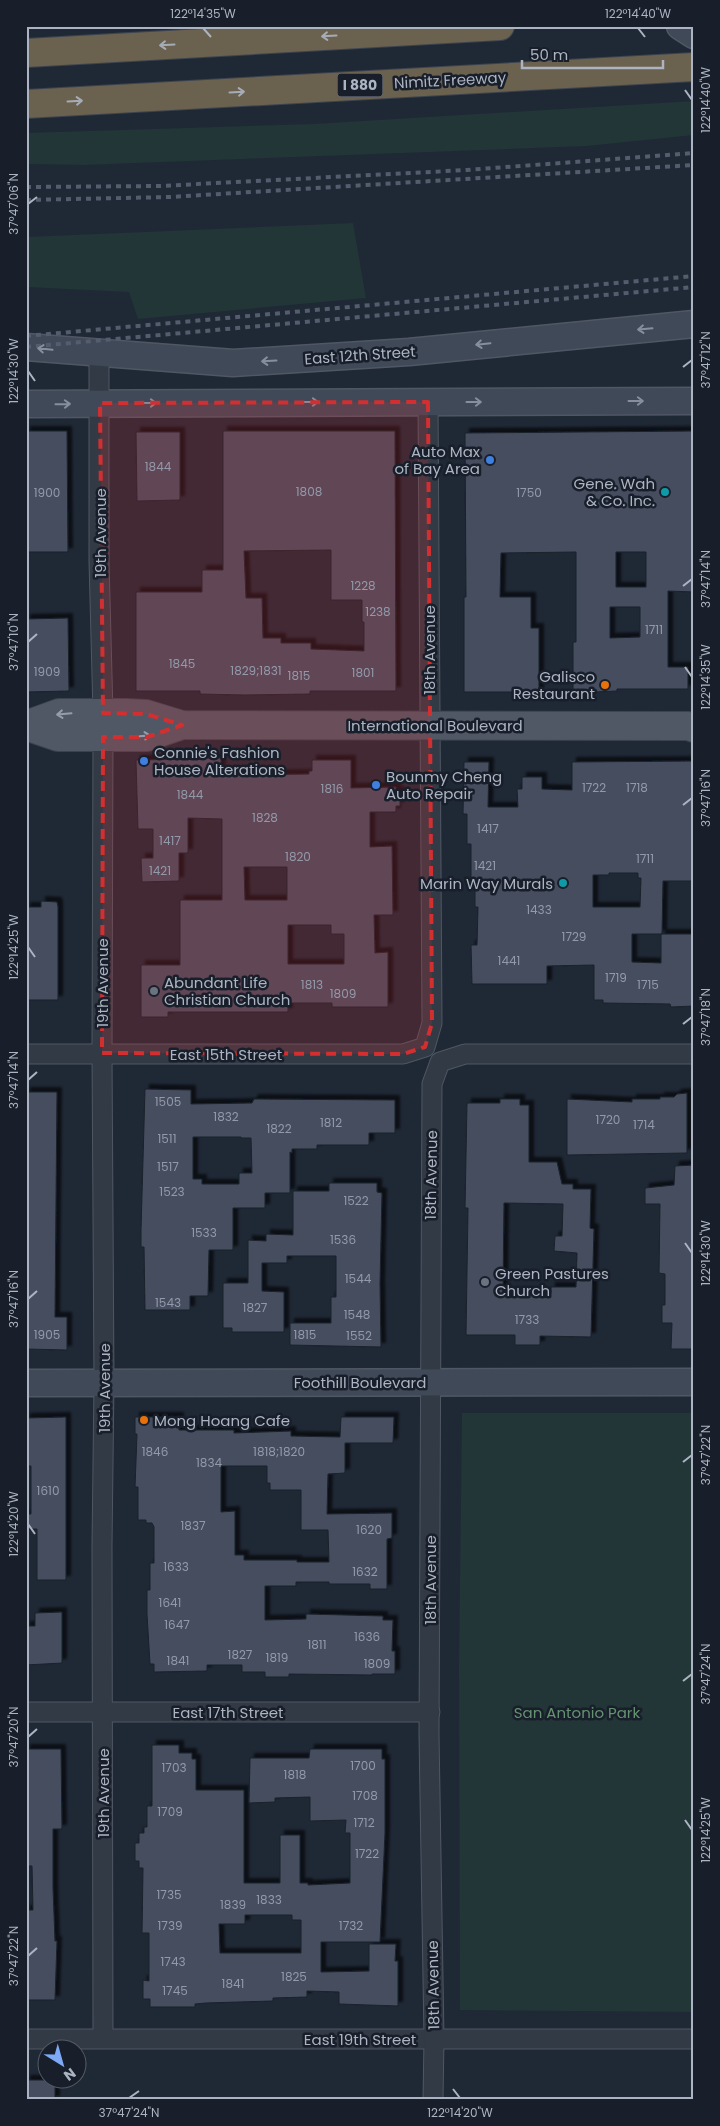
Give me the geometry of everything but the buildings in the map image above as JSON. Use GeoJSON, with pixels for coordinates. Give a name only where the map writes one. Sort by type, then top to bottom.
{"type":"FeatureCollection","features":[{"type":"Feature","properties":{"kind":"highway"},"geometry":{"type":"LineString","coordinates":[[26,53],[500,26]]}},
{"type":"Feature","properties":{"kind":"highway","name":"Nimitz Freeway"},"geometry":{"type":"LineString","coordinates":[[26,104],[694,67]]}},
{"type":"Feature","properties":{"kind":"main road"},"geometry":{"type":"LineString","coordinates":[[680,26],[694,35]]}},
{"type":"Feature","properties":{"kind":"main road","name":"East 12th Street"},"geometry":{"type":"LineString","coordinates":[[26,347],[233,363],[409,352],[694,324]]}},
{"type":"Feature","properties":{"kind":"main road"},"geometry":{"type":"LineString","coordinates":[[26,404],[694,401]]}},
{"type":"Feature","properties":{"kind":"main road","name":"International Boulevard"},"geometry":{"type":"LineString","coordinates":[[26,725],[59,713],[103,725],[146,714],[182,725],[692,726]]}},
{"type":"Feature","properties":{"kind":"main road","name":"Foothill Boulevard"},"geometry":{"type":"LineString","coordinates":[[26,1382],[694,1382]]}},
{"type":"Feature","properties":{"kind":"street","name":"19th Avenue"},"geometry":{"type":"LineString","coordinates":[[99,354],[99,561],[103,725],[103,2038]]}},
{"type":"Feature","properties":{"kind":"street","name":"18th Avenue"},"geometry":{"type":"LineString","coordinates":[[426,1047],[432,1023],[428,402]]}},
{"type":"Feature","properties":{"kind":"street","name":"East 15th Street"},"geometry":{"type":"LineString","coordinates":[[26,1054],[403,1054],[426,1047]]}},
{"type":"Feature","properties":{"kind":"street","name":"18th Avenue"},"geometry":{"type":"LineString","coordinates":[[433,2100],[430,1712],[432,1084],[440,1062],[465,1054],[694,1054]]}},
{"type":"Feature","properties":{"kind":"street","name":"East 17th Street"},"geometry":{"type":"LineString","coordinates":[[26,1712],[430,1712]]}},
{"type":"Feature","properties":{"kind":"street","name":"East 19th Street"},"geometry":{"type":"LineString","coordinates":[[26,2038],[694,2039]]}},
{"type":"Feature","properties":{"kind":"highlighted area"},"geometry":{"type":"Polygon","coordinates":[[[428,402],[432,1023],[425,1047],[403,1054],[102,1053],[103,737],[147,737],[182,725],[146,714],[103,713],[100,403],[428,402]]]}},
{"type":"Feature","properties":{"kind":"green space"},"geometry":{"type":"Polygon","coordinates":[[[694,101],[694,135],[587,146],[84,165],[26,164],[26,133],[313,124],[694,101]]]}},
{"type":"Feature","properties":{"kind":"green space"},"geometry":{"type":"Polygon","coordinates":[[[353,223],[366,298],[138,319],[129,292],[26,287],[26,237],[353,223]]]}},
{"type":"Feature","properties":{"kind":"green space","name":"San Antonio Park"},"geometry":{"type":"Polygon","coordinates":[[[462,1413],[694,1413],[694,2012],[460,2010],[459,1666],[462,1413]]]}},
{"type":"Feature","properties":{"kind":"railway"},"geometry":{"type":"LineString","coordinates":[[26,187],[160,186],[467,170],[694,153]]}},
{"type":"Feature","properties":{"kind":"railway"},"geometry":{"type":"LineString","coordinates":[[26,200],[170,197],[694,165]]}},
{"type":"Feature","properties":{"kind":"railway"},"geometry":{"type":"LineString","coordinates":[[26,336],[694,276]]}},
{"type":"Feature","properties":{"kind":"railway"},"geometry":{"type":"LineString","coordinates":[[26,347],[694,287]]}},
{"type":"Feature","properties":{"kind":"place","name":"Auto Max of Bay Area"},"geometry":{"type":"Point","coordinates":[490,460]}},
{"type":"Feature","properties":{"kind":"place","name":"Gene. Wah & Co. Inc."},"geometry":{"type":"Point","coordinates":[665,492]}},
{"type":"Feature","properties":{"kind":"place","name":"Galisco Restaurant"},"geometry":{"type":"Point","coordinates":[605,685]}},
{"type":"Feature","properties":{"kind":"place","name":"Connie's Fashion House Alterations"},"geometry":{"type":"Point","coordinates":[144,761]}},
{"type":"Feature","properties":{"kind":"place","name":"Bounmy Cheng Auto Repair"},"geometry":{"type":"Point","coordinates":[376,785]}},
{"type":"Feature","properties":{"kind":"place","name":"Marin Way Murals"},"geometry":{"type":"Point","coordinates":[563,883]}},
{"type":"Feature","properties":{"kind":"place","name":"Abundant Life Christian Church"},"geometry":{"type":"Point","coordinates":[154,991]}},
{"type":"Feature","properties":{"kind":"place","name":"Green Pastures Church"},"geometry":{"type":"Point","coordinates":[485,1282]}},
{"type":"Feature","properties":{"kind":"place","name":"Mong Hoang Cafe"},"geometry":{"type":"Point","coordinates":[144,1420]}}]}
